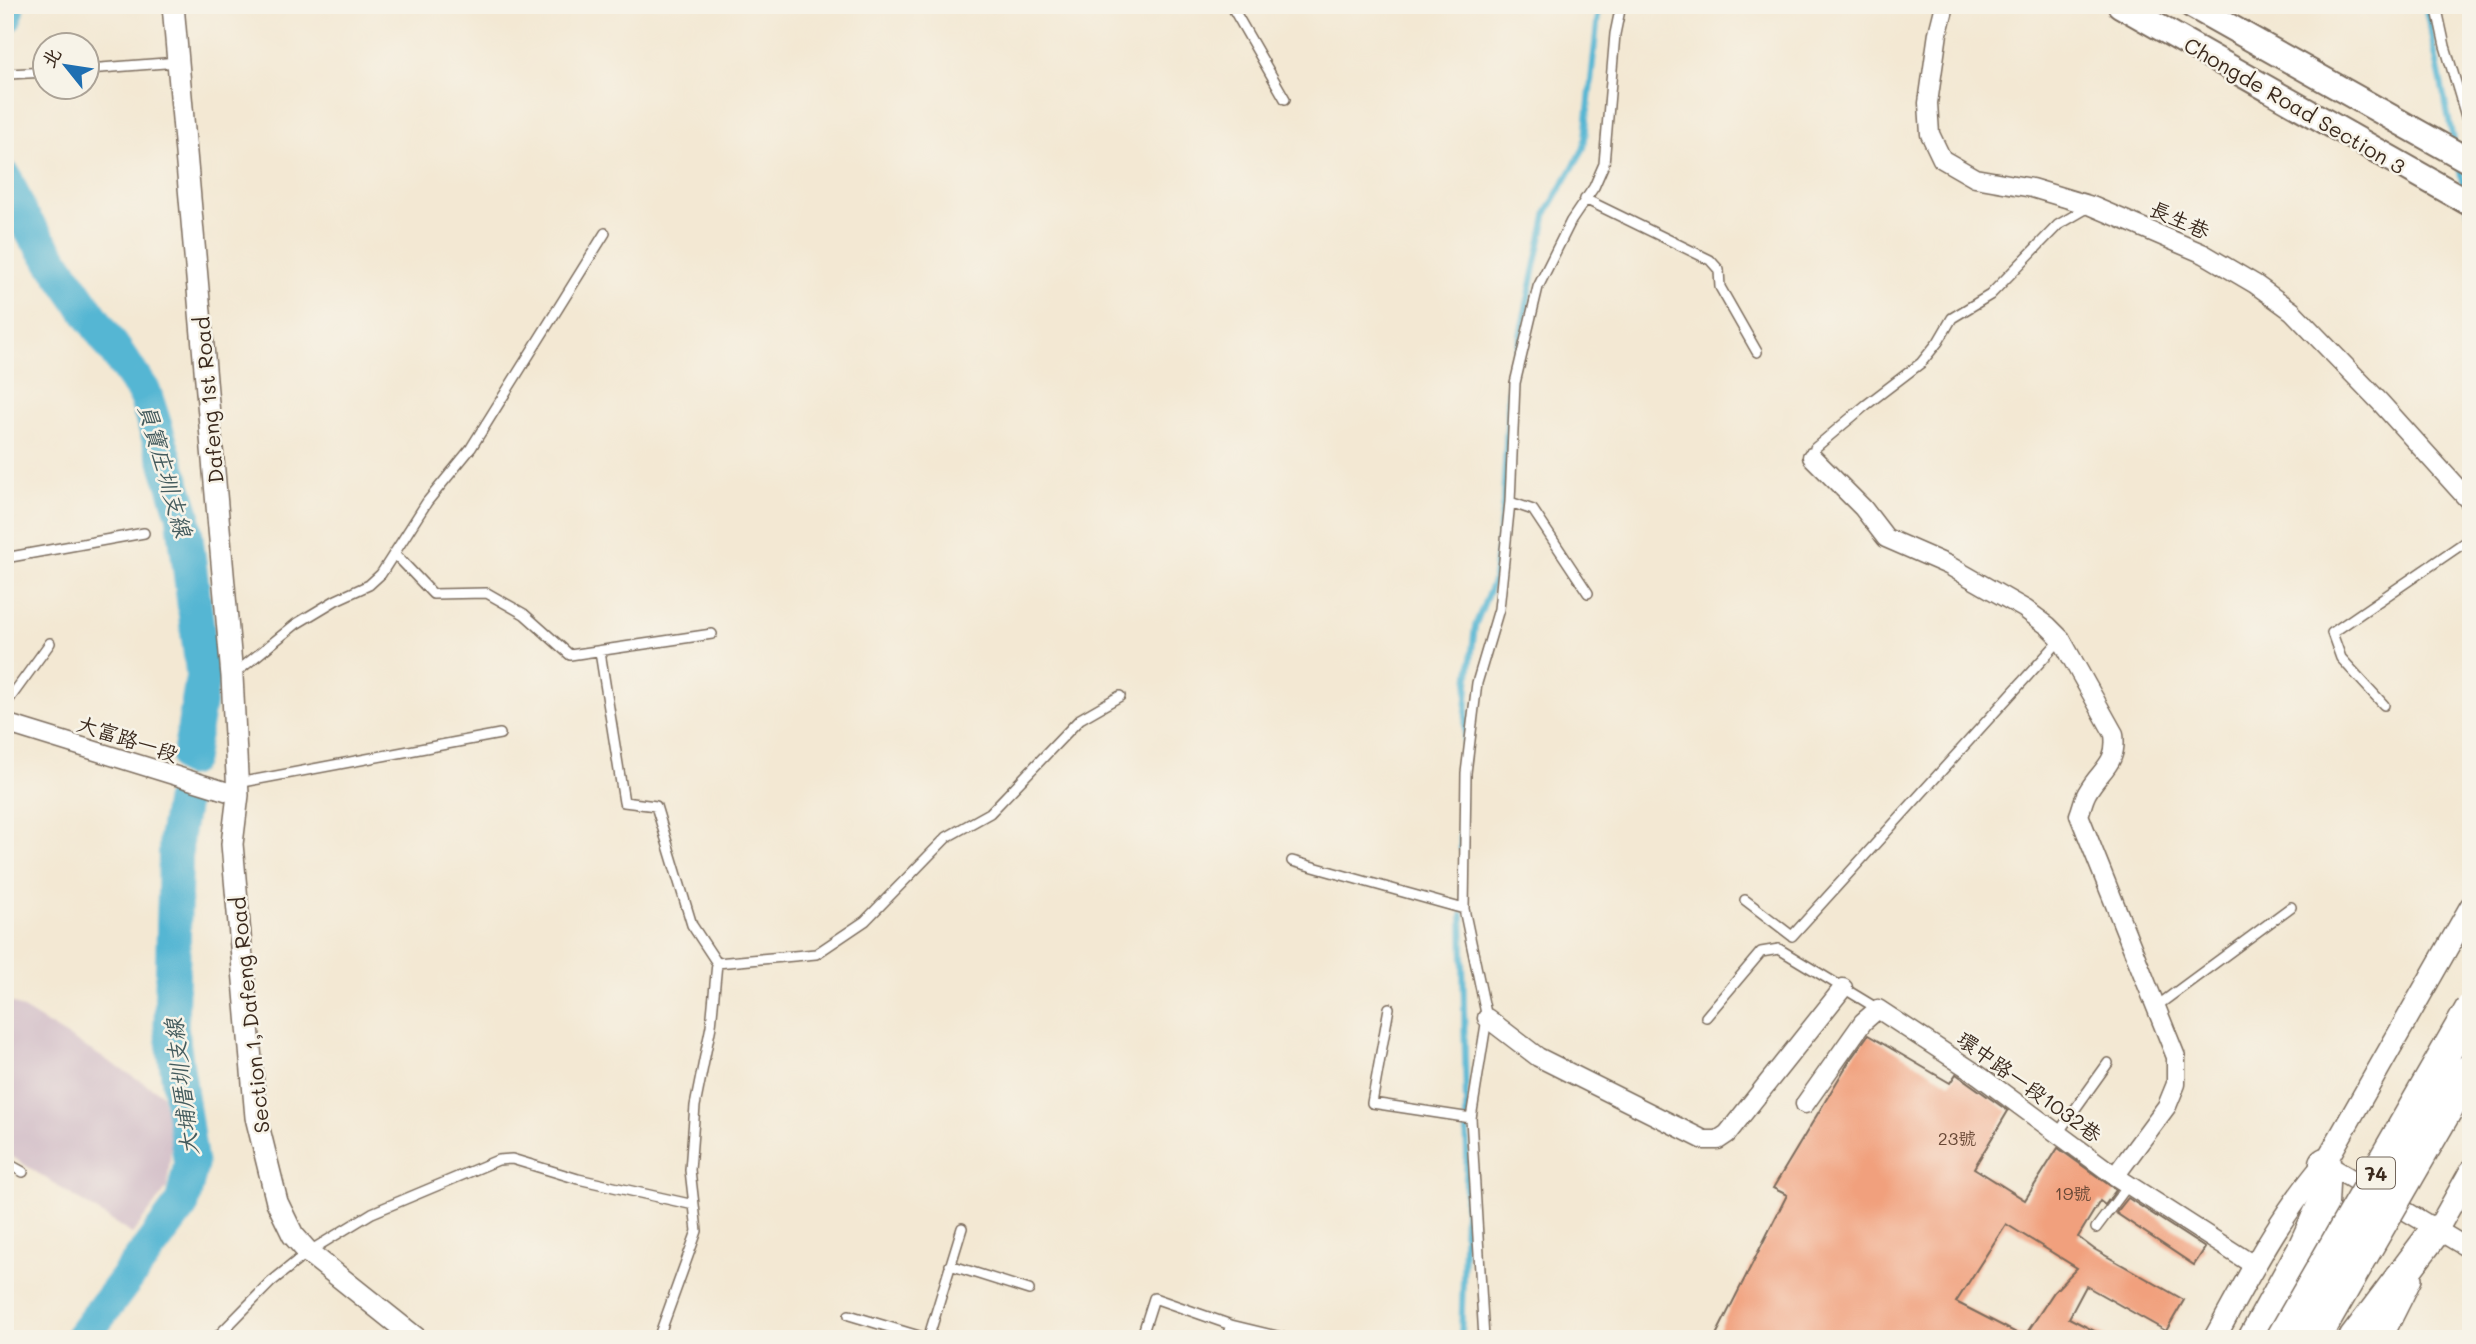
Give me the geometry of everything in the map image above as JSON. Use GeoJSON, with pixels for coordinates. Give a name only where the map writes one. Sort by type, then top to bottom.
{"type":"FeatureCollection","features":[{"type":"Feature","properties":{"kind":"highway","name":"74"},"geometry":{"type":"LineString","coordinates":[[2281,1339],[2471,1008]]}},
{"type":"Feature","properties":{"kind":"highway","name":"74"},"geometry":{"type":"LineString","coordinates":[[2315,1339],[2471,1068]]}},
{"type":"Feature","properties":{"kind":"highway"},"geometry":{"type":"LineString","coordinates":[[2253,1339],[2304,1248],[2323,1204],[2325,1163]]}},
{"type":"Feature","properties":{"kind":"highway"},"geometry":{"type":"LineString","coordinates":[[2368,1332],[2437,1230]]}},
{"type":"Feature","properties":{"kind":"main road","name":"Chongde Road Section 3"},"geometry":{"type":"LineString","coordinates":[[2120,5],[2462,200]]}},
{"type":"Feature","properties":{"kind":"main road","name":"Chongde Road Section 3"},"geometry":{"type":"LineString","coordinates":[[2191,5],[2463,157]]}},
{"type":"Feature","properties":{"kind":"street","name":"Dafeng 1st Road"},"geometry":{"type":"LineString","coordinates":[[173,5],[232,676],[238,789]]}},
{"type":"Feature","properties":{"kind":"street","name":"長生巷"},"geometry":{"type":"LineString","coordinates":[[1945,5],[1938,33],[1928,103],[1930,134],[1942,159],[1975,178],[2032,188],[2092,206],[2204,254],[2255,284],[2292,311],[2381,402],[2471,503]]}},
{"type":"Feature","properties":{"kind":"street"},"geometry":{"type":"LineString","coordinates":[[1814,453],[1886,538],[1948,565],[2025,609],[2048,626],[2061,639],[2114,734],[2116,749],[2113,758],[2087,794],[2079,815],[2176,1057],[2176,1084],[2167,1106],[2122,1180]]}},
{"type":"Feature","properties":{"kind":"street","name":"大富路一段"},"geometry":{"type":"LineString","coordinates":[[5,723],[238,789]]}},
{"type":"Feature","properties":{"kind":"street","name":"Section 1, Dafeng Road"},"geometry":{"type":"LineString","coordinates":[[238,789],[232,844],[256,1117],[276,1202],[293,1235],[308,1252],[417,1339]]}},
{"type":"Feature","properties":{"kind":"street"},"geometry":{"type":"LineString","coordinates":[[2214,1339],[2301,1191],[2325,1163],[2471,906]]}},
{"type":"Feature","properties":{"kind":"street"},"geometry":{"type":"LineString","coordinates":[[1486,1018],[1538,1057],[1704,1140],[1718,1140],[1727,1133],[1843,988]]}},
{"type":"Feature","properties":{"kind":"street"},"geometry":{"type":"LineString","coordinates":[[1805,1104],[1863,1022],[1878,1009]]}},
{"type":"Feature","properties":{"kind":"street","name":"環中路一段1032巷"},"geometry":{"type":"LineString","coordinates":[[1878,1009],[1977,1074],[2122,1180],[2255,1266]]}},
{"type":"Feature","properties":{"kind":"street"},"geometry":{"type":"LineString","coordinates":[[2325,1163],[2471,1250]]}},
{"type":"Feature","properties":{"kind":"street"},"geometry":{"type":"LineString","coordinates":[[2437,1230],[2471,1170]]}},
{"type":"Feature","properties":{"kind":"lane"},"geometry":{"type":"LineString","coordinates":[[1231,5],[1286,99]]}},
{"type":"Feature","properties":{"kind":"lane"},"geometry":{"type":"LineString","coordinates":[[1484,1339],[1471,1118],[1486,1018],[1464,909],[1466,773],[1477,683],[1499,609],[1510,502],[1515,383],[1538,287],[1571,220],[1594,187],[1604,164],[1615,34],[1621,5]]}},
{"type":"Feature","properties":{"kind":"lane"},"geometry":{"type":"LineString","coordinates":[[2436,5],[2445,46],[2471,133]]}},
{"type":"Feature","properties":{"kind":"lane"},"geometry":{"type":"LineString","coordinates":[[102,68],[178,62]]}},
{"type":"Feature","properties":{"kind":"lane"},"geometry":{"type":"LineString","coordinates":[[9,74],[32,73]]}},
{"type":"Feature","properties":{"kind":"lane"},"geometry":{"type":"LineString","coordinates":[[1586,199],[1710,260],[1719,270],[1720,287],[1757,352]]}},
{"type":"Feature","properties":{"kind":"lane"},"geometry":{"type":"LineString","coordinates":[[1814,453],[1866,405],[1921,363],[1952,318],[1990,295],[2057,225],[2092,206]]}},
{"type":"Feature","properties":{"kind":"lane"},"geometry":{"type":"LineString","coordinates":[[232,676],[296,624],[336,600],[369,585],[381,574],[427,502],[471,448],[605,233]]}},
{"type":"Feature","properties":{"kind":"lane"},"geometry":{"type":"LineString","coordinates":[[1510,502],[1533,510],[1588,593]]}},
{"type":"Feature","properties":{"kind":"lane"},"geometry":{"type":"LineString","coordinates":[[5,558],[144,533]]}},
{"type":"Feature","properties":{"kind":"lane"},"geometry":{"type":"LineString","coordinates":[[2384,705],[2341,658],[2332,633],[2471,538]]}},
{"type":"Feature","properties":{"kind":"lane"},"geometry":{"type":"LineString","coordinates":[[395,554],[433,594],[487,593],[524,614],[570,655],[712,634]]}},
{"type":"Feature","properties":{"kind":"lane"},"geometry":{"type":"LineString","coordinates":[[1745,900],[1792,936],[2061,639]]}},
{"type":"Feature","properties":{"kind":"lane"},"geometry":{"type":"LineString","coordinates":[[5,705],[50,643]]}},
{"type":"Feature","properties":{"kind":"lane"},"geometry":{"type":"LineString","coordinates":[[600,652],[624,802],[656,806],[692,925],[717,963],[711,1027],[695,1106],[690,1170],[697,1231],[658,1339]]}},
{"type":"Feature","properties":{"kind":"lane"},"geometry":{"type":"LineString","coordinates":[[717,963],[817,954],[865,921],[947,837],[990,813],[1080,719],[1120,696]]}},
{"type":"Feature","properties":{"kind":"lane"},"geometry":{"type":"LineString","coordinates":[[238,789],[500,734]]}},
{"type":"Feature","properties":{"kind":"lane"},"geometry":{"type":"LineString","coordinates":[[1292,861],[1464,909]]}},
{"type":"Feature","properties":{"kind":"lane"},"geometry":{"type":"LineString","coordinates":[[2157,1006],[2291,907]]}},
{"type":"Feature","properties":{"kind":"lane"},"geometry":{"type":"LineString","coordinates":[[1706,1017],[1761,952],[1779,949],[1878,1009]]}},
{"type":"Feature","properties":{"kind":"lane"},"geometry":{"type":"LineString","coordinates":[[1389,1007],[1372,1102],[1471,1118]]}},
{"type":"Feature","properties":{"kind":"lane"},"geometry":{"type":"LineString","coordinates":[[2058,1133],[2108,1063]]}},
{"type":"Feature","properties":{"kind":"lane"},"geometry":{"type":"LineString","coordinates":[[215,1339],[271,1282],[308,1252],[372,1213],[498,1160],[512,1159],[579,1179],[694,1205]]}},
{"type":"Feature","properties":{"kind":"lane"},"geometry":{"type":"LineString","coordinates":[[5,1162],[23,1172]]}},
{"type":"Feature","properties":{"kind":"lane"},"geometry":{"type":"LineString","coordinates":[[2096,1228],[2122,1180]]}},
{"type":"Feature","properties":{"kind":"lane"},"geometry":{"type":"LineString","coordinates":[[849,1315],[928,1339],[962,1228]]}},
{"type":"Feature","properties":{"kind":"lane"},"geometry":{"type":"LineString","coordinates":[[950,1265],[1029,1290]]}},
{"type":"Feature","properties":{"kind":"lane"},"geometry":{"type":"LineString","coordinates":[[1141,1339],[1154,1298],[1231,1325],[1289,1339]]}},
{"type":"Feature","properties":{"kind":"lane"},"geometry":{"type":"LineString","coordinates":[[1226,1339],[1231,1325]]}},
{"type":"Feature","properties":{"kind":"shaded area"},"geometry":{"type":"Polygon","coordinates":[[[5,998],[162,1094],[172,1138],[167,1188],[132,1234],[5,1152],[5,998]]]}},
{"type":"Feature","properties":{"kind":"building"},"geometry":{"type":"Polygon","coordinates":[[[1868,1035],[1950,1083],[1956,1074],[2008,1111],[1974,1168],[2025,1200],[2058,1148],[2116,1190],[2105,1205],[2100,1201],[2078,1237],[2094,1249],[2184,1300],[2166,1331],[2086,1286],[2069,1318],[2110,1339],[1714,1339],[1787,1195],[1773,1188],[1850,1060],[1868,1035]],[[2006,1224],[1956,1302],[2024,1337],[2054,1292],[2077,1268],[2006,1224]]]}},
{"type":"Feature","properties":{"kind":"building"},"geometry":{"type":"Polygon","coordinates":[[[2128,1198],[2205,1248],[2194,1265],[2116,1213],[2128,1198]]]}},
{"type":"Feature","properties":{"kind":"waterway","name":"員寶庄圳支線"},"geometry":{"type":"LineString","coordinates":[[5,17],[7,5]]}},
{"type":"Feature","properties":{"kind":"waterway"},"geometry":{"type":"LineString","coordinates":[[1463,761],[1475,626],[1494,579],[1503,502],[1509,387],[1547,212],[1584,148],[1599,5]]}},
{"type":"Feature","properties":{"kind":"waterway"},"geometry":{"type":"LineString","coordinates":[[2425,5],[2454,144]]}},
{"type":"Feature","properties":{"kind":"waterway"},"geometry":{"type":"LineString","coordinates":[[2459,165],[2464,192]]}},
{"type":"Feature","properties":{"kind":"waterway","name":"員寶庄圳支線"},"geometry":{"type":"LineString","coordinates":[[5,178],[22,217],[144,392],[183,514],[203,675],[189,759]]}},
{"type":"Feature","properties":{"kind":"waterway"},"geometry":{"type":"LineString","coordinates":[[2468,209],[2471,221]]}},
{"type":"Feature","properties":{"kind":"waterway"},"geometry":{"type":"LineString","coordinates":[[1461,799],[1461,848]]}},
{"type":"Feature","properties":{"kind":"waterway","name":"大埔厝圳支線"},"geometry":{"type":"LineString","coordinates":[[81,1339],[182,1204],[191,1164],[171,1027],[176,837],[182,801]]}},
{"type":"Feature","properties":{"kind":"waterway"},"geometry":{"type":"LineString","coordinates":[[1461,1339],[1467,1152],[1462,915]]}}]}
